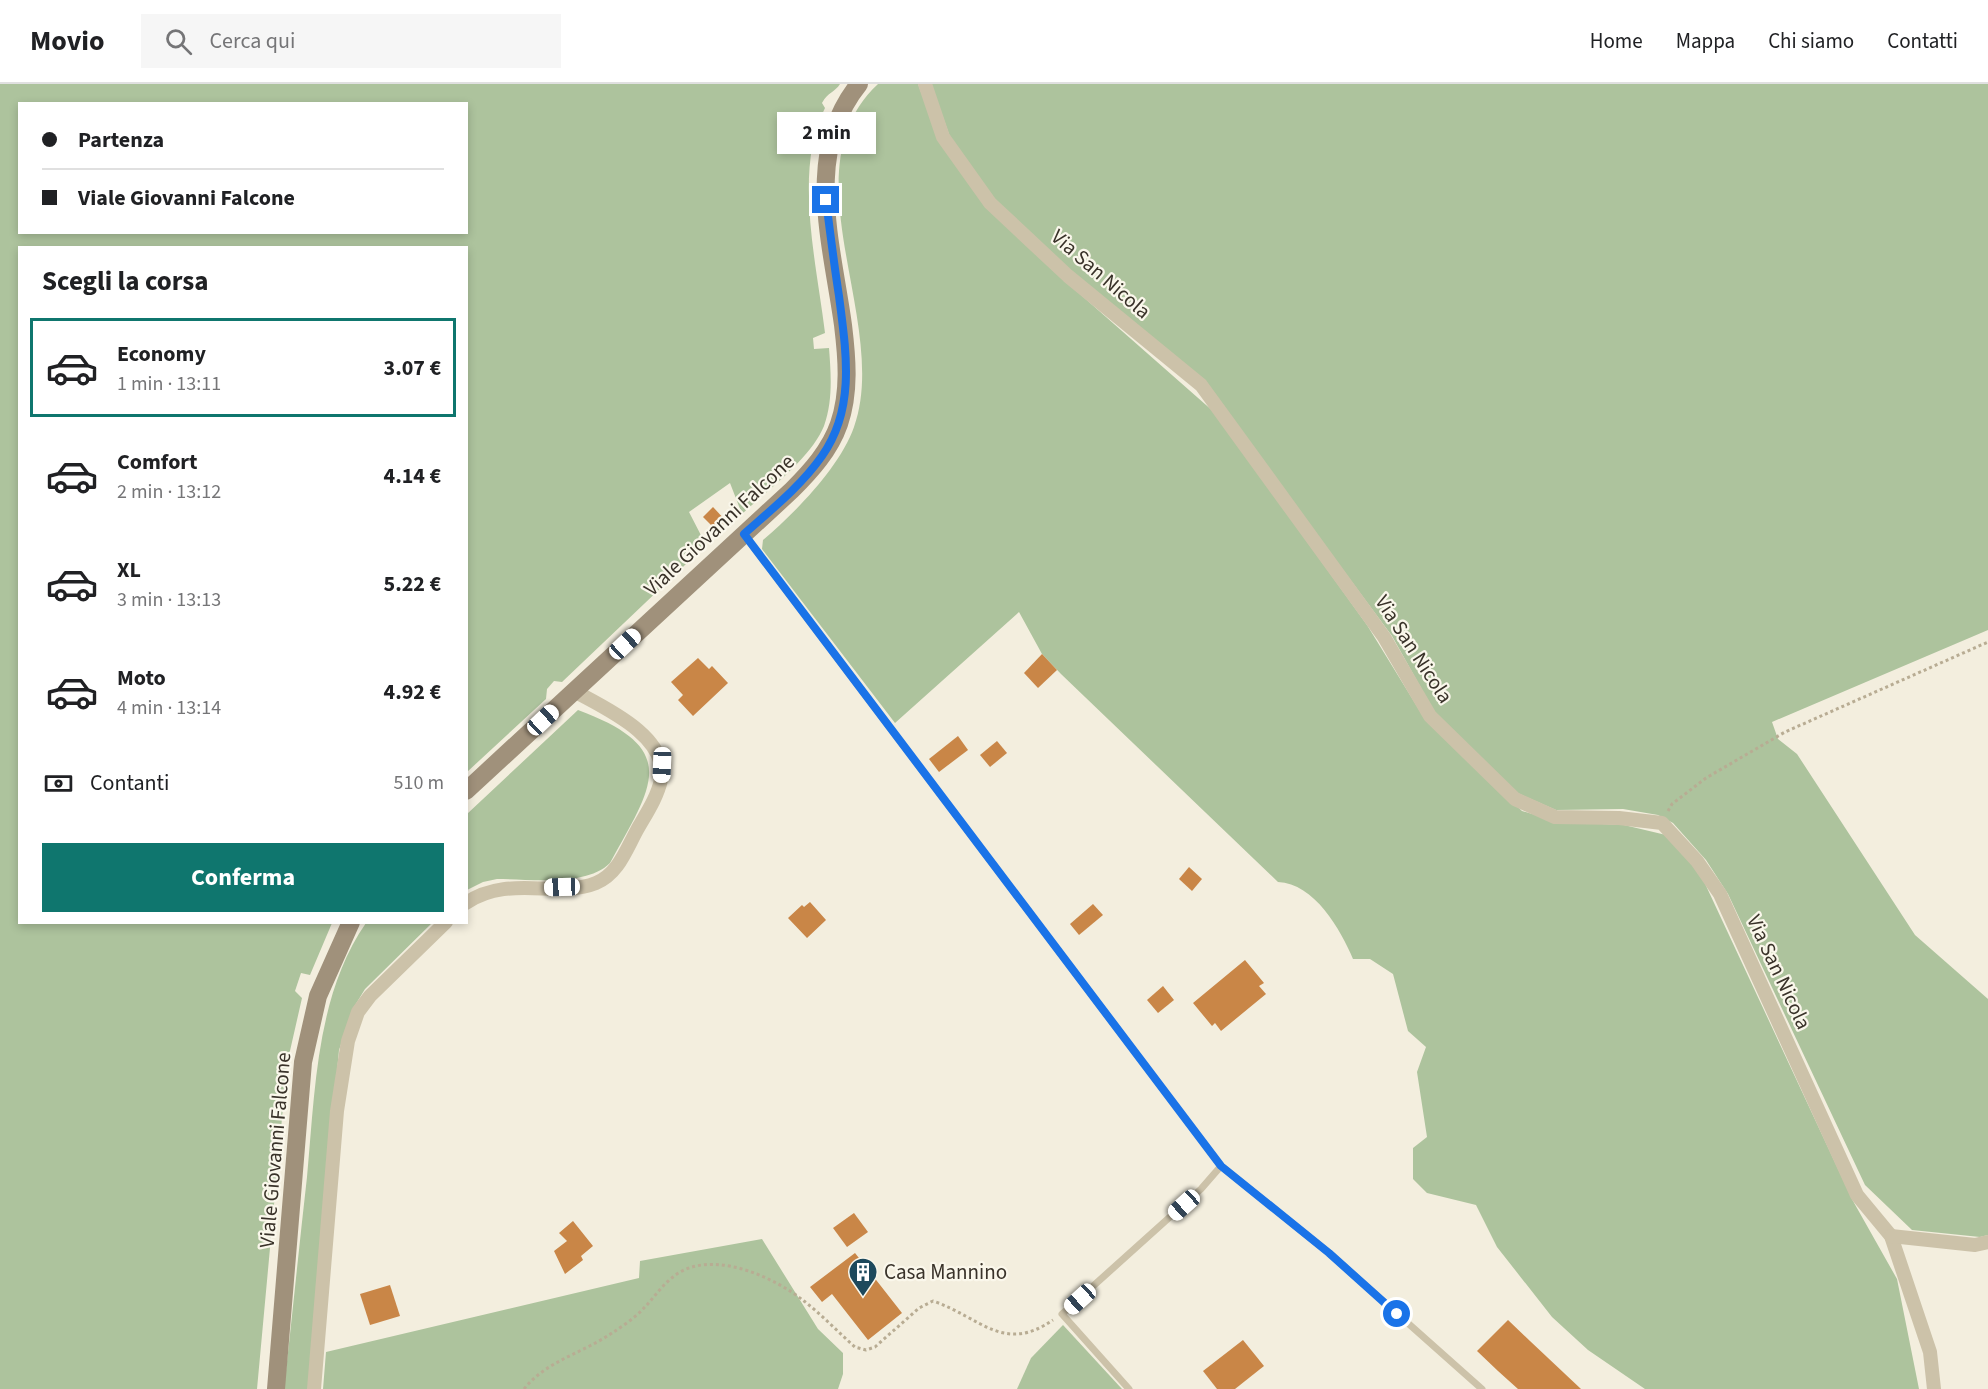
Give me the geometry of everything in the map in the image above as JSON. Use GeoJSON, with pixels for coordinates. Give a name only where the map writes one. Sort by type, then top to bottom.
{"type":"FeatureCollection","features":[{"type":"Feature","properties":{"kind":"street","name":"Viale Giovanni Falcone"},"geometry":{"type":"LineString","coordinates":[[468,789],[811,471],[827,448],[839,423],[847,382],[846,352],[826,200],[825,172],[827,151],[838,114],[859,84]]}},
{"type":"Feature","properties":{"kind":"street","name":"Via San Nicola"},"geometry":{"type":"LineString","coordinates":[[925,84],[943,137],[990,203],[1068,276],[1201,384],[1384,637],[1430,716],[1515,799],[1555,817],[1619,818],[1662,823],[1697,861],[1720,894],[1857,1195],[1891,1236],[1930,1352],[1934,1389]]}},
{"type":"Feature","properties":{"kind":"street"},"geometry":{"type":"LineString","coordinates":[[468,902],[480,894],[501,889],[583,886],[605,878],[616,869],[654,799],[661,780],[662,765],[656,750],[647,739],[618,715],[574,691]]}},
{"type":"Feature","properties":{"kind":"street","name":"Viale Giovanni Falcone"},"geometry":{"type":"LineString","coordinates":[[276,1389],[303,1062],[318,996],[350,924]]}},
{"type":"Feature","properties":{"kind":"street"},"geometry":{"type":"LineString","coordinates":[[314,1389],[337,1112],[348,1041],[358,1012],[370,996],[444,924]]}},
{"type":"Feature","properties":{"kind":"street"},"geometry":{"type":"LineString","coordinates":[[1891,1236],[1975,1245],[1988,1242]]}},
{"type":"Feature","properties":{"kind":"lane"},"geometry":{"type":"LineString","coordinates":[[744,534],[1221,1166],[1329,1253],[1482,1389]]}},
{"type":"Feature","properties":{"kind":"lane"},"geometry":{"type":"LineString","coordinates":[[1129,1389],[1062,1314],[1201,1189],[1221,1166]]}},
{"type":"Feature","properties":{"kind":"path"},"geometry":{"type":"LineString","coordinates":[[1662,823],[1672,804],[1745,753],[1785,732],[1988,642]]}},
{"type":"Feature","properties":{"kind":"path"},"geometry":{"type":"LineString","coordinates":[[524,1389],[536,1374],[612,1334],[643,1310],[665,1283],[685,1270],[703,1266],[728,1266],[769,1279],[804,1300],[855,1347],[866,1350],[875,1347],[919,1308],[933,1301],[1002,1334],[1019,1336],[1037,1332],[1062,1314]]}},
{"type":"Feature","properties":{"kind":"green space"},"geometry":{"type":"Polygon","coordinates":[[[0,84],[840,84],[822,103],[825,108],[815,133],[810,160],[810,218],[825,333],[813,338],[814,349],[829,348],[831,378],[827,417],[818,438],[788,473],[742,514],[730,483],[689,512],[706,545],[562,682],[554,681],[547,689],[546,699],[468,771],[468,246],[18,246],[18,924],[332,924],[310,975],[301,973],[295,991],[302,998],[287,1064],[257,1389],[0,1389],[0,84]]]}},
{"type":"Feature","properties":{"kind":"green space"},"geometry":{"type":"Polygon","coordinates":[[[878,84],[918,84],[940,142],[1064,280],[1214,412],[1367,625],[1426,721],[1522,811],[1559,822],[1624,825],[1666,835],[1701,875],[1853,1201],[1897,1279],[1919,1389],[1645,1389],[1588,1350],[1552,1317],[1497,1247],[1476,1205],[1427,1193],[1413,1179],[1413,1148],[1427,1137],[1417,1072],[1426,1047],[1408,1031],[1393,974],[1370,959],[1353,959],[1333,922],[1314,899],[1291,884],[1278,882],[1061,674],[1042,654],[1019,612],[895,723],[762,549],[763,540],[789,517],[827,473],[838,458],[854,427],[862,386],[860,341],[839,203],[840,160],[852,119],[878,84]]]}},
{"type":"Feature","properties":{"kind":"green space"},"geometry":{"type":"Polygon","coordinates":[[[931,84],[1988,84],[1988,630],[1772,722],[1778,739],[1797,754],[1915,935],[1988,999],[1988,1235],[1980,1237],[1912,1230],[1865,1185],[1728,894],[1706,860],[1673,823],[1658,815],[1623,809],[1556,810],[1515,792],[1436,715],[1392,636],[1203,381],[1072,274],[995,200],[950,137],[931,84]]]}},
{"type":"Feature","properties":{"kind":"green space"},"geometry":{"type":"Polygon","coordinates":[[[578,710],[611,725],[633,740],[645,755],[649,772],[646,791],[637,812],[610,863],[600,871],[587,876],[557,880],[497,879],[483,882],[468,890],[468,813],[578,710]]]}},
{"type":"Feature","properties":{"kind":"green space"},"geometry":{"type":"Polygon","coordinates":[[[365,924],[431,924],[365,989],[354,1007],[339,1050],[308,1389],[284,1389],[316,1078],[327,1013],[349,951],[365,924]]]}},
{"type":"Feature","properties":{"kind":"green space"},"geometry":{"type":"Polygon","coordinates":[[[762,1239],[818,1329],[843,1353],[843,1374],[838,1389],[323,1389],[326,1352],[639,1278],[640,1261],[762,1239]]]}},
{"type":"Feature","properties":{"kind":"green space"},"geometry":{"type":"Polygon","coordinates":[[[1063,1325],[1122,1389],[1017,1389],[1031,1358],[1063,1325]]]}},
{"type":"Feature","properties":{"kind":"building"},"geometry":{"type":"Polygon","coordinates":[[[713,507],[727,522],[717,531],[703,517],[713,507]]]}},
{"type":"Feature","properties":{"kind":"building"},"geometry":{"type":"Polygon","coordinates":[[[1042,654],[1057,670],[1038,688],[1024,673],[1042,654]]]}},
{"type":"Feature","properties":{"kind":"building"},"geometry":{"type":"Polygon","coordinates":[[[698,658],[709,669],[712,666],[728,683],[693,716],[678,700],[683,695],[671,682],[698,658]]]}},
{"type":"Feature","properties":{"kind":"building"},"geometry":{"type":"Polygon","coordinates":[[[958,736],[968,750],[939,772],[929,759],[958,736]]]}},
{"type":"Feature","properties":{"kind":"building"},"geometry":{"type":"Polygon","coordinates":[[[997,741],[1007,753],[990,767],[980,755],[997,741]]]}},
{"type":"Feature","properties":{"kind":"building"},"geometry":{"type":"Polygon","coordinates":[[[1189,867],[1202,879],[1192,891],[1179,879],[1189,867]]]}},
{"type":"Feature","properties":{"kind":"building"},"geometry":{"type":"Polygon","coordinates":[[[810,902],[826,920],[807,938],[788,918],[802,905],[804,907],[810,902]]]}},
{"type":"Feature","properties":{"kind":"building"},"geometry":{"type":"Polygon","coordinates":[[[1093,904],[1103,915],[1079,935],[1070,924],[1093,904]]]}},
{"type":"Feature","properties":{"kind":"building"},"geometry":{"type":"Polygon","coordinates":[[[1245,960],[1264,983],[1259,986],[1266,994],[1221,1031],[1215,1023],[1212,1026],[1193,1003],[1245,960]]]}},
{"type":"Feature","properties":{"kind":"building"},"geometry":{"type":"Polygon","coordinates":[[[1163,986],[1174,1000],[1158,1013],[1147,1000],[1163,986]]]}},
{"type":"Feature","properties":{"kind":"building"},"geometry":{"type":"Polygon","coordinates":[[[854,1213],[868,1232],[847,1247],[833,1228],[854,1213]]]}},
{"type":"Feature","properties":{"kind":"building"},"geometry":{"type":"Polygon","coordinates":[[[573,1221],[593,1246],[581,1256],[583,1260],[565,1274],[554,1251],[567,1241],[559,1233],[573,1221]]]}},
{"type":"Feature","properties":{"kind":"building","name":"Casa Mannino"},"geometry":{"type":"Polygon","coordinates":[[[855,1253],[902,1313],[868,1340],[832,1294],[822,1302],[810,1287],[855,1253]]]}},
{"type":"Feature","properties":{"kind":"building"},"geometry":{"type":"Polygon","coordinates":[[[390,1285],[400,1316],[370,1325],[360,1294],[390,1285]]]}},
{"type":"Feature","properties":{"kind":"building"},"geometry":{"type":"Polygon","coordinates":[[[1508,1320],[1581,1389],[1518,1389],[1498,1371],[1477,1351],[1508,1320]]]}},
{"type":"Feature","properties":{"kind":"building"},"geometry":{"type":"Polygon","coordinates":[[[1243,1340],[1264,1366],[1235,1389],[1217,1389],[1203,1371],[1243,1340]]]}},
{"type":"Feature","properties":{"kind":"place","name":"Casa Mannino"},"geometry":{"type":"Point","coordinates":[863,1298]}},
{"type":"Feature","properties":{"kind":"route"},"geometry":{"type":"LineString","coordinates":[[826,200],[846,352],[845,401],[839,423],[823,456],[792,490],[744,534],[1221,1166],[1329,1253],[1397,1314]]}}]}
